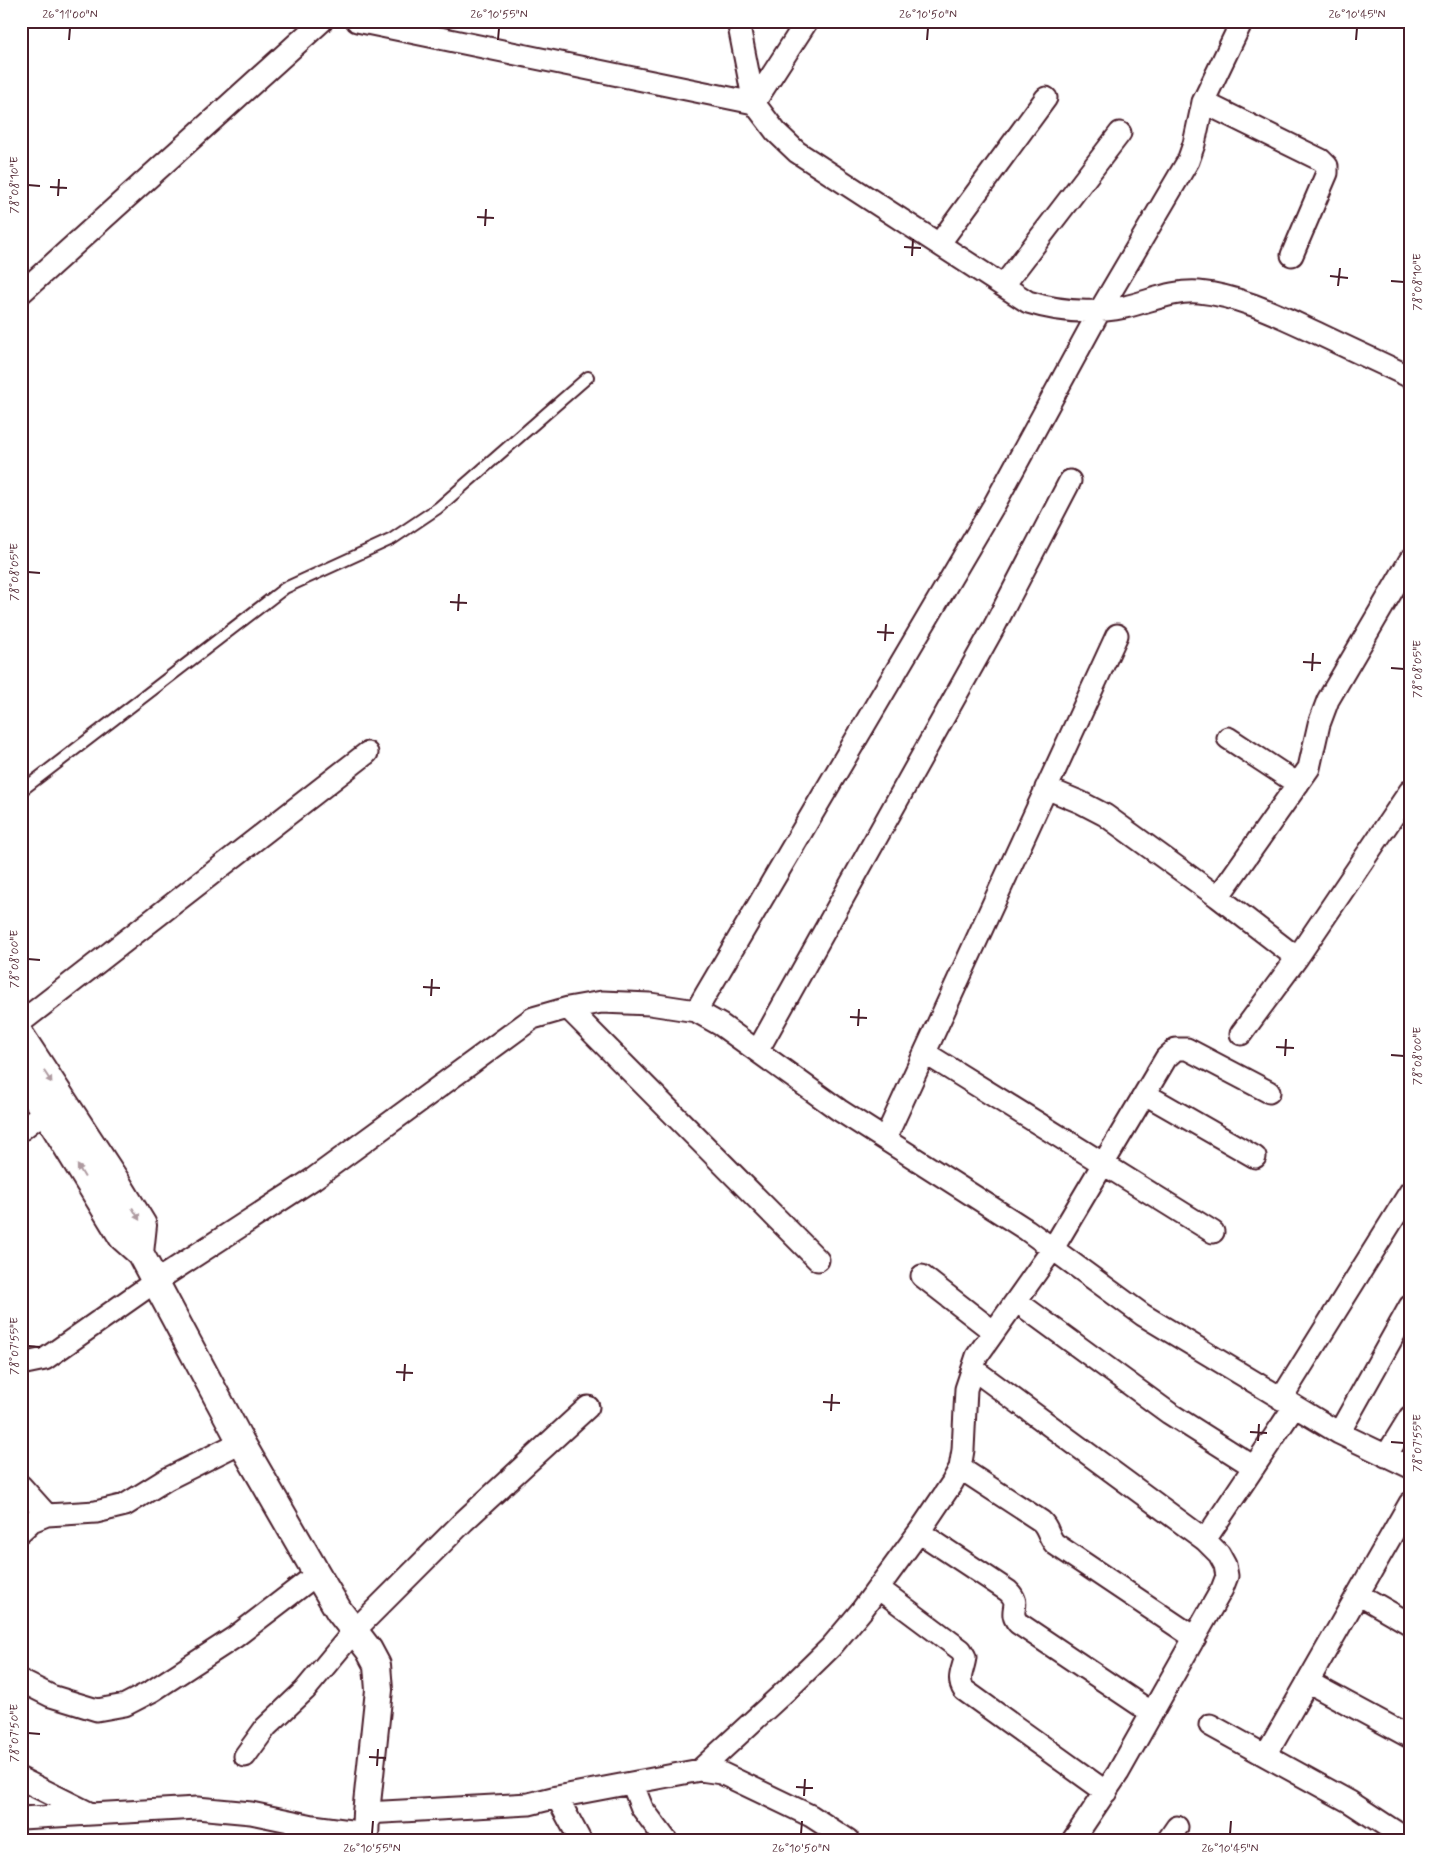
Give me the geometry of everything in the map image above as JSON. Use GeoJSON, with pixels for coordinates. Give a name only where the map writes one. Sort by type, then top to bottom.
{"type":"FeatureCollection","features":[{"type":"Feature","properties":{"kind":"street"},"geometry":{"type":"LineString","coordinates":[[21,293],[322,21]]}},
{"type":"Feature","properties":{"kind":"street"},"geometry":{"type":"LineString","coordinates":[[357,21],[754,103]]}},
{"type":"Feature","properties":{"kind":"street"},"geometry":{"type":"LineString","coordinates":[[738,21],[754,103],[776,132],[796,152],[1028,302],[1048,308],[1099,312],[1174,293],[1200,292],[1239,301],[1276,314],[1410,377]]}},
{"type":"Feature","properties":{"kind":"street"},"geometry":{"type":"LineString","coordinates":[[754,103],[807,21]]}},
{"type":"Feature","properties":{"kind":"street"},"geometry":{"type":"LineString","coordinates":[[696,1011],[989,514],[1099,312],[1188,161],[1194,144],[1203,102],[1242,21]]}},
{"type":"Feature","properties":{"kind":"street"},"geometry":{"type":"LineString","coordinates":[[939,244],[1046,98]]}},
{"type":"Feature","properties":{"kind":"street"},"geometry":{"type":"LineString","coordinates":[[1203,102],[1321,160],[1327,166],[1327,173],[1292,255]]}},
{"type":"Feature","properties":{"kind":"street"},"geometry":{"type":"LineString","coordinates":[[1003,286],[1120,133]]}},
{"type":"Feature","properties":{"kind":"street"},"geometry":{"type":"LineString","coordinates":[[758,1050],[994,627],[1070,482]]}},
{"type":"Feature","properties":{"kind":"street"},"geometry":{"type":"LineString","coordinates":[[1218,898],[1309,768],[1328,700],[1410,560]]}},
{"type":"Feature","properties":{"kind":"street"},"geometry":{"type":"LineString","coordinates":[[881,1137],[925,1052],[1117,636]]}},
{"type":"Feature","properties":{"kind":"street"},"geometry":{"type":"LineString","coordinates":[[1228,738],[1298,784]]}},
{"type":"Feature","properties":{"kind":"street"},"geometry":{"type":"LineString","coordinates":[[21,1022],[367,753]]}},
{"type":"Feature","properties":{"kind":"street"},"geometry":{"type":"LineString","coordinates":[[1046,788],[1105,815],[1297,958]]}},
{"type":"Feature","properties":{"kind":"street"},"geometry":{"type":"LineString","coordinates":[[1241,1034],[1297,958],[1410,791]]}},
{"type":"Feature","properties":{"kind":"street"},"geometry":{"type":"LineString","coordinates":[[21,1364],[45,1359],[156,1281],[313,1179],[533,1018],[568,1008],[602,1002],[650,1004],[696,1011],[721,1025],[758,1050],[838,1110],[1026,1230],[1142,1315],[1339,1433],[1410,1468]]}},
{"type":"Feature","properties":{"kind":"street"},"geometry":{"type":"LineString","coordinates":[[568,1008],[818,1260]]}},
{"type":"Feature","properties":{"kind":"street"},"geometry":{"type":"LineString","coordinates":[[21,1036],[54,1106],[143,1225],[140,1253],[241,1442],[317,1574],[339,1611],[369,1650],[377,1664],[379,1690],[365,1829]]}},
{"type":"Feature","properties":{"kind":"street"},"geometry":{"type":"LineString","coordinates":[[700,1770],[790,1688],[831,1647],[878,1588],[952,1483],[960,1468],[963,1450],[966,1390],[977,1356],[1052,1250],[1166,1058],[1176,1049],[1187,1049],[1269,1092]]}},
{"type":"Feature","properties":{"kind":"street"},"geometry":{"type":"LineString","coordinates":[[925,1052],[1213,1232]]}},
{"type":"Feature","properties":{"kind":"street"},"geometry":{"type":"LineString","coordinates":[[21,1078],[54,1106]]}},
{"type":"Feature","properties":{"kind":"street"},"geometry":{"type":"LineString","coordinates":[[1145,1094],[1254,1158]]}},
{"type":"Feature","properties":{"kind":"street"},"geometry":{"type":"LineString","coordinates":[[21,1130],[54,1106]]}},
{"type":"Feature","properties":{"kind":"street"},"geometry":{"type":"LineString","coordinates":[[1205,1540],[1254,1467],[1287,1403],[1410,1192]]}},
{"type":"Feature","properties":{"kind":"street"},"geometry":{"type":"LineString","coordinates":[[922,1276],[994,1332]]}},
{"type":"Feature","properties":{"kind":"street"},"geometry":{"type":"LineString","coordinates":[[1016,1301],[1169,1413],[1254,1467]]}},
{"type":"Feature","properties":{"kind":"street"},"geometry":{"type":"LineString","coordinates":[[1339,1433],[1410,1306]]}},
{"type":"Feature","properties":{"kind":"street"},"geometry":{"type":"LineString","coordinates":[[973,1369],[1205,1540],[1219,1554],[1226,1565],[1226,1576],[1222,1589],[1195,1638],[1106,1792],[1073,1840]]}},
{"type":"Feature","properties":{"kind":"street"},"geometry":{"type":"LineString","coordinates":[[245,1756],[266,1727],[305,1690],[354,1630],[464,1521],[588,1406]]}},
{"type":"Feature","properties":{"kind":"street"},"geometry":{"type":"LineString","coordinates":[[1386,1456],[1410,1416]]}},
{"type":"Feature","properties":{"kind":"street"},"geometry":{"type":"LineString","coordinates":[[21,1531],[32,1521],[47,1515],[96,1512],[125,1505],[167,1479],[241,1442]]}},
{"type":"Feature","properties":{"kind":"street"},"geometry":{"type":"LineString","coordinates":[[960,1468],[1041,1521],[1047,1526],[1050,1539],[1055,1544],[1195,1638]]}},
{"type":"Feature","properties":{"kind":"street"},"geometry":{"type":"LineString","coordinates":[[21,1486],[47,1515]]}},
{"type":"Feature","properties":{"kind":"street"},"geometry":{"type":"LineString","coordinates":[[1266,1755],[1358,1594],[1403,1530],[1410,1502]]}},
{"type":"Feature","properties":{"kind":"street"},"geometry":{"type":"LineString","coordinates":[[919,1532],[1014,1597],[1016,1603],[1013,1613],[1014,1619],[1018,1623],[1152,1713]]}},
{"type":"Feature","properties":{"kind":"street"},"geometry":{"type":"LineString","coordinates":[[21,1681],[51,1696],[98,1710],[125,1705],[235,1637],[317,1574]]}},
{"type":"Feature","properties":{"kind":"street"},"geometry":{"type":"LineString","coordinates":[[878,1588],[961,1650],[965,1656],[960,1684],[964,1690],[1106,1792]]}},
{"type":"Feature","properties":{"kind":"street"},"geometry":{"type":"LineString","coordinates":[[1358,1594],[1410,1624]]}},
{"type":"Feature","properties":{"kind":"street"},"geometry":{"type":"LineString","coordinates":[[1308,1682],[1408,1736]]}},
{"type":"Feature","properties":{"kind":"street"},"geometry":{"type":"LineString","coordinates":[[1210,1725],[1350,1802],[1408,1840]]}},
{"type":"Feature","properties":{"kind":"street"},"geometry":{"type":"LineString","coordinates":[[21,1818],[196,1808],[251,1813],[312,1833],[365,1829],[529,1804],[700,1770],[722,1773],[811,1816],[848,1840]]}},
{"type":"Feature","properties":{"kind":"street"},"geometry":{"type":"LineString","coordinates":[[21,1779],[91,1814]]}},
{"type":"Feature","properties":{"kind":"street"},"geometry":{"type":"LineString","coordinates":[[632,1783],[642,1808],[666,1840]]}},
{"type":"Feature","properties":{"kind":"street"},"geometry":{"type":"LineString","coordinates":[[557,1798],[580,1840]]}},
{"type":"Feature","properties":{"kind":"lane"},"geometry":{"type":"LineString","coordinates":[[21,791],[285,588],[392,539],[438,508],[588,377]]}}]}
